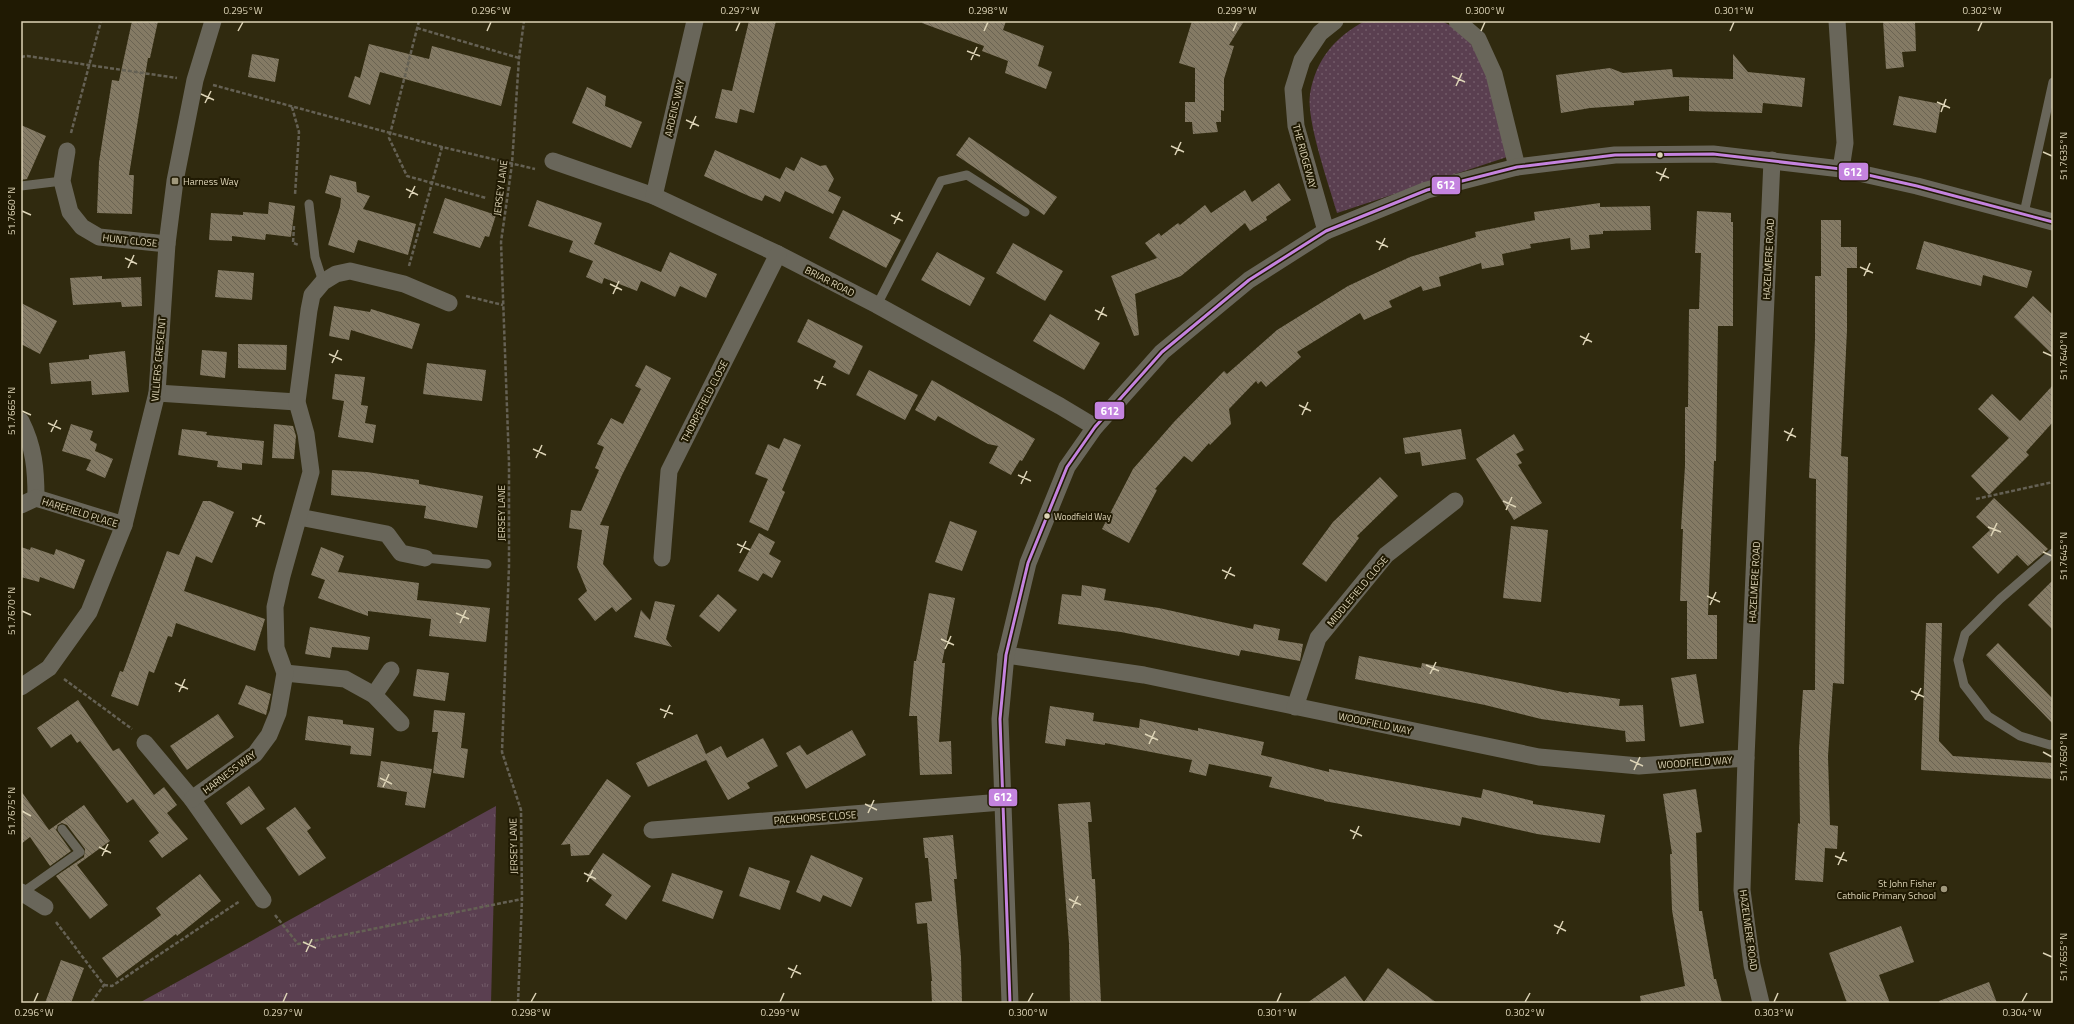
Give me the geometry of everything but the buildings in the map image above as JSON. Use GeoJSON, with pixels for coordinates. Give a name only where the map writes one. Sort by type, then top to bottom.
{"type":"FeatureCollection","features":[{"type":"Feature","properties":{"kind":"street","name":"VILLIERS CRESCENT"},"geometry":{"type":"LineString","coordinates":[[21,687],[49,668],[89,612],[124,525],[157,393],[168,244],[175,181],[195,80],[212,21]]}},
{"type":"Feature","properties":{"kind":"street","name":"ARDENS WAY"},"geometry":{"type":"LineString","coordinates":[[654,196],[695,21]]}},
{"type":"Feature","properties":{"kind":"street","name":"THE RIDGEWAY"},"geometry":{"type":"LineString","coordinates":[[1326,231],[1296,126],[1293,89],[1302,60],[1320,33],[1335,21]]}},
{"type":"Feature","properties":{"kind":"street"},"geometry":{"type":"LineString","coordinates":[[1457,21],[1478,39],[1494,74],[1517,167]]}},
{"type":"Feature","properties":{"kind":"street"},"geometry":{"type":"LineString","coordinates":[[1837,21],[1844,143],[1841,169]]}},
{"type":"Feature","properties":{"kind":"street","name":"HUNT CLOSE"},"geometry":{"type":"LineString","coordinates":[[67,150],[62,181],[70,212],[82,227],[99,237],[168,244]]}},
{"type":"Feature","properties":{"kind":"street"},"geometry":{"type":"LineString","coordinates":[[1010,1003],[1000,719],[1006,655],[1028,563],[1067,467],[1095,427],[1162,352],[1249,280],[1326,231],[1427,190],[1517,167],[1615,154],[1713,154],[1841,169],[2024,213],[2053,222]]}},
{"type":"Feature","properties":{"kind":"street","name":"HAZELMERE ROAD"},"geometry":{"type":"LineString","coordinates":[[1761,1003],[1752,965],[1742,890],[1746,758],[1772,160]]}},
{"type":"Feature","properties":{"kind":"street","name":"BRIAR ROAD"},"geometry":{"type":"LineString","coordinates":[[553,161],[654,196],[778,254],[877,305],[1060,406],[1095,427]]}},
{"type":"Feature","properties":{"kind":"street","name":"THORPEFIELD CLOSE"},"geometry":{"type":"LineString","coordinates":[[662,558],[669,471],[778,254]]}},
{"type":"Feature","properties":{"kind":"street","name":"HARNESS WAY"},"geometry":{"type":"LineString","coordinates":[[192,800],[255,754],[269,735],[278,713],[284,673],[276,648],[275,607],[282,576],[311,472],[306,434],[297,402],[312,295],[323,282],[336,274],[350,270],[404,284],[450,303]]}},
{"type":"Feature","properties":{"kind":"street"},"geometry":{"type":"LineString","coordinates":[[157,393],[297,402]]}},
{"type":"Feature","properties":{"kind":"street","name":"HAREFIELD PLACE"},"geometry":{"type":"LineString","coordinates":[[21,421],[30,439],[36,471],[29,501],[124,525]]}},
{"type":"Feature","properties":{"kind":"street","name":"MIDDLEFIELD CLOSE"},"geometry":{"type":"LineString","coordinates":[[1295,707],[1318,638],[1386,555],[1455,501]]}},
{"type":"Feature","properties":{"kind":"street"},"geometry":{"type":"LineString","coordinates":[[299,517],[388,534],[401,553],[425,558]]}},
{"type":"Feature","properties":{"kind":"street","name":"WOODFIELD WAY"},"geometry":{"type":"LineString","coordinates":[[1006,655],[1144,676],[1539,757],[1639,766],[1746,758]]}},
{"type":"Feature","properties":{"kind":"street"},"geometry":{"type":"LineString","coordinates":[[374,695],[391,670]]}},
{"type":"Feature","properties":{"kind":"street"},"geometry":{"type":"LineString","coordinates":[[284,673],[345,679],[374,695],[401,723]]}},
{"type":"Feature","properties":{"kind":"street","name":"HARNESS WAY"},"geometry":{"type":"LineString","coordinates":[[145,743],[192,800],[259,895]]}},
{"type":"Feature","properties":{"kind":"street","name":"PACKHORSE CLOSE"},"geometry":{"type":"LineString","coordinates":[[652,830],[1002,802]]}},
{"type":"Feature","properties":{"kind":"street"},"geometry":{"type":"LineString","coordinates":[[22,892],[45,907]]}},
{"type":"Feature","properties":{"kind":"lane"},"geometry":{"type":"LineString","coordinates":[[2024,213],[2053,82]]}},
{"type":"Feature","properties":{"kind":"lane"},"geometry":{"type":"LineString","coordinates":[[877,305],[941,181],[966,175],[1024,212]]}},
{"type":"Feature","properties":{"kind":"lane"},"geometry":{"type":"LineString","coordinates":[[21,186],[62,181]]}},
{"type":"Feature","properties":{"kind":"lane"},"geometry":{"type":"LineString","coordinates":[[309,204],[315,257],[323,282]]}},
{"type":"Feature","properties":{"kind":"lane"},"geometry":{"type":"LineString","coordinates":[[2053,553],[2000,599],[1964,634],[1958,660],[1964,685],[1988,716],[2020,736],[2050,745],[2053,744]]}},
{"type":"Feature","properties":{"kind":"lane"},"geometry":{"type":"LineString","coordinates":[[425,558],[487,564]]}},
{"type":"Feature","properties":{"kind":"lane"},"geometry":{"type":"LineString","coordinates":[[22,892],[80,852],[62,829]]}},
{"type":"Feature","properties":{"kind":"path"},"geometry":{"type":"LineString","coordinates":[[67,150],[100,22],[96,21]]}},
{"type":"Feature","properties":{"kind":"path"},"geometry":{"type":"LineString","coordinates":[[419,21],[389,138],[407,176],[486,198]]}},
{"type":"Feature","properties":{"kind":"path","name":"JERSEY LANE"},"geometry":{"type":"LineString","coordinates":[[518,1003],[522,899],[521,810],[502,752],[509,566],[509,463],[501,242],[512,164],[519,58],[524,21]]}},
{"type":"Feature","properties":{"kind":"path"},"geometry":{"type":"LineString","coordinates":[[417,28],[519,58]]}},
{"type":"Feature","properties":{"kind":"path"},"geometry":{"type":"LineString","coordinates":[[21,57],[27,56],[195,80],[442,147],[512,164]]}},
{"type":"Feature","properties":{"kind":"path"},"geometry":{"type":"LineString","coordinates":[[292,106],[298,132],[295,199]]}},
{"type":"Feature","properties":{"kind":"path"},"geometry":{"type":"LineString","coordinates":[[404,284],[442,147]]}},
{"type":"Feature","properties":{"kind":"path"},"geometry":{"type":"LineString","coordinates":[[294,221],[294,244],[314,249]]}},
{"type":"Feature","properties":{"kind":"path"},"geometry":{"type":"LineString","coordinates":[[450,303],[463,296],[503,305]]}},
{"type":"Feature","properties":{"kind":"path"},"geometry":{"type":"LineString","coordinates":[[1976,499],[2053,482]]}},
{"type":"Feature","properties":{"kind":"path"},"geometry":{"type":"LineString","coordinates":[[49,668],[127,724],[145,743]]}},
{"type":"Feature","properties":{"kind":"path"},"geometry":{"type":"LineString","coordinates":[[45,907],[104,985],[112,986],[259,895],[298,944],[522,899]]}},
{"type":"Feature","properties":{"kind":"path"},"geometry":{"type":"LineString","coordinates":[[90,1003],[104,985]]}},
{"type":"Feature","properties":{"kind":"green space"},"geometry":{"type":"Polygon","coordinates":[[[1365,21],[1441,21],[1458,30],[1471,44],[1481,60],[1489,79],[1507,157],[1337,213],[1311,120],[1310,94],[1317,70],[1328,50],[1345,34],[1365,21]]]}},
{"type":"Feature","properties":{"kind":"green space"},"geometry":{"type":"Polygon","coordinates":[[[496,806],[491,1003],[139,1003],[496,806]]]}},
{"type":"Feature","properties":{"kind":"transit line","name":"612"},"geometry":{"type":"LineString","coordinates":[[1010,1003],[1000,719],[1006,655],[1028,563],[1067,467],[1095,427],[1162,352],[1249,280],[1326,231],[1427,190],[1517,167],[1615,155],[1713,154],[1841,169],[1917,186],[2053,222]]}},
{"type":"Feature","properties":{"kind":"place","name":"Harness Way"},"geometry":{"type":"Point","coordinates":[175,181]}},
{"type":"Feature","properties":{"kind":"place","name":"Woodfield Way"},"geometry":{"type":"Point","coordinates":[1047,516]}},
{"type":"Feature","properties":{"kind":"place","name":"St John Fisher Catholic Primary School"},"geometry":{"type":"Point","coordinates":[1944,889]}}]}
